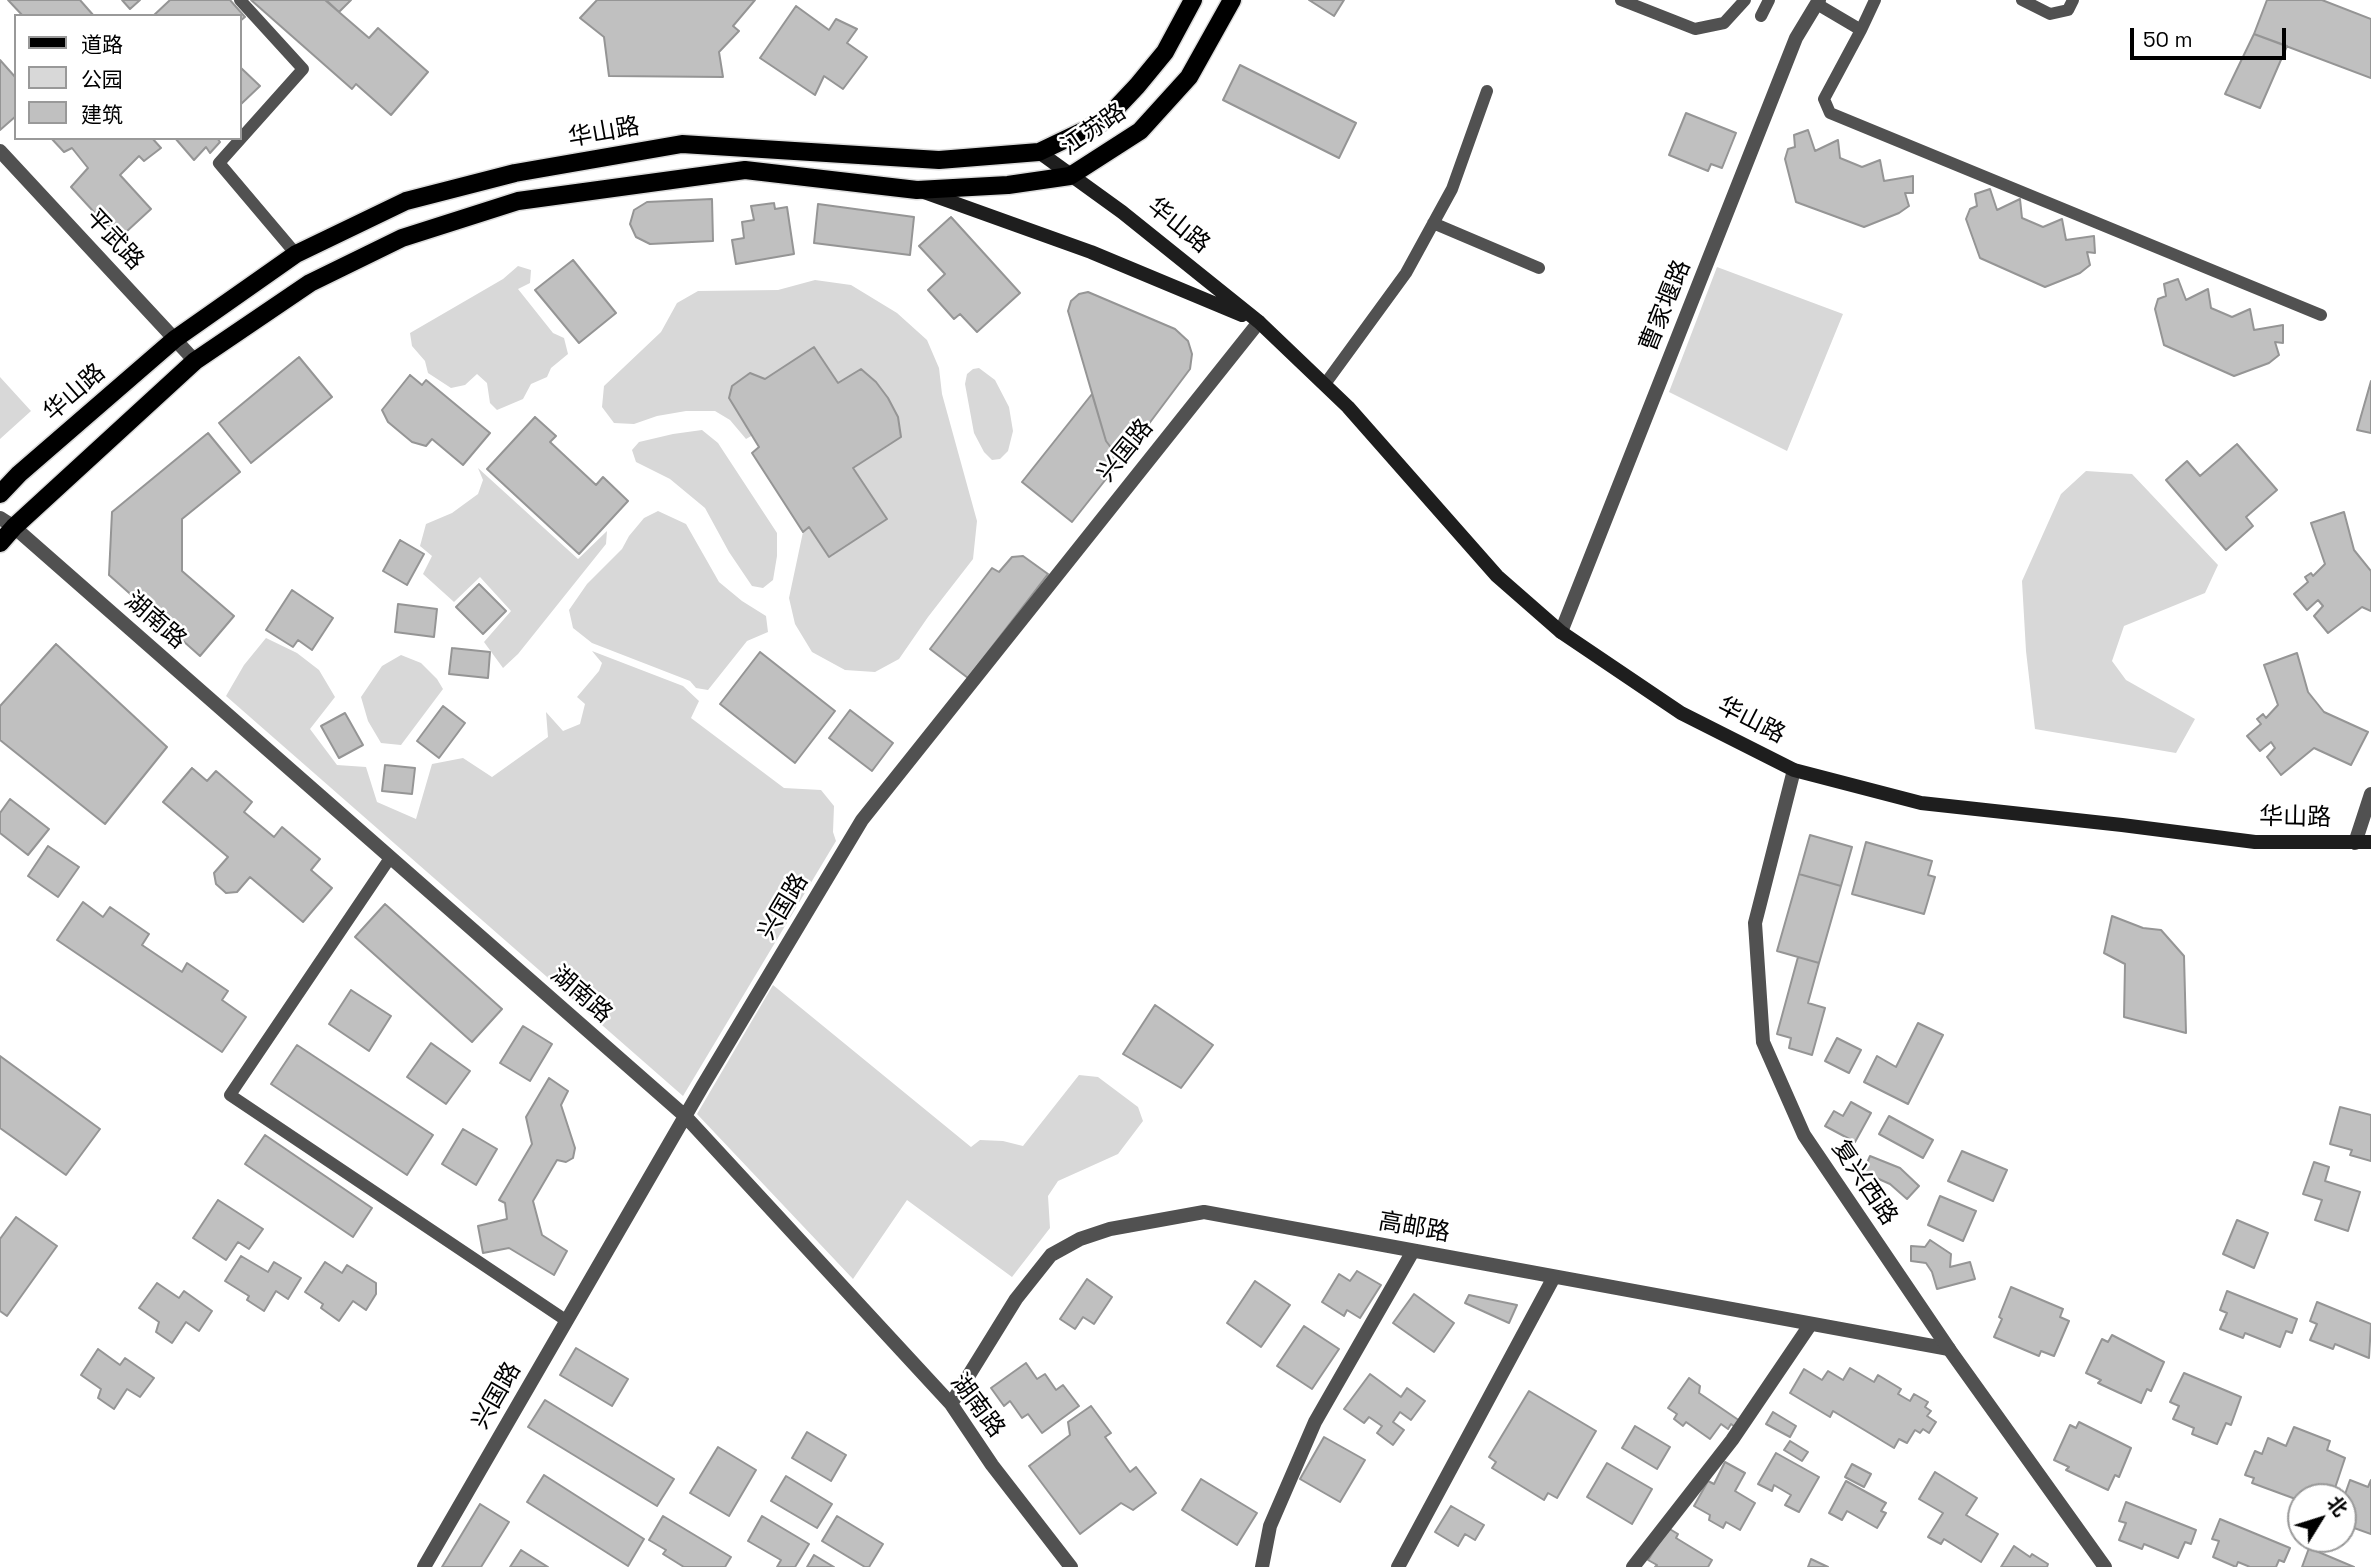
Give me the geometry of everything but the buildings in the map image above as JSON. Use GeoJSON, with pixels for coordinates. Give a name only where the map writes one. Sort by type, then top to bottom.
{"type":"FeatureCollection","features":[{"type":"Feature","properties":{"kind":"main road","name":"江苏路"},"geometry":{"type":"LineString","coordinates":[[1039,152],[1104,121],[1165,52],[1193,0]]}},
{"type":"Feature","properties":{"kind":"main road","name":"江苏路"},"geometry":{"type":"LineString","coordinates":[[918,190],[1008,185],[1070,176],[1140,131],[1189,77],[1232,0]]}},
{"type":"Feature","properties":{"kind":"main road","name":"华山路"},"geometry":{"type":"LineString","coordinates":[[0,494],[19,474],[175,339],[296,254],[406,201],[515,173],[682,144],[939,160],[1039,152],[1122,212],[1259,322],[1348,407],[1497,576],[1561,632],[1681,713],[1794,770],[1921,803],[2255,842],[2371,842]]}},
{"type":"Feature","properties":{"kind":"main road","name":"华山路"},"geometry":{"type":"LineString","coordinates":[[0,543],[7,523],[195,361],[310,283],[402,238],[518,201],[745,170],[918,190],[1091,252],[1259,322]]}},
{"type":"Feature","properties":{"kind":"street","name":"曹家堰路"},"geometry":{"type":"LineString","coordinates":[[1561,632],[1796,38],[1818,2]]}},
{"type":"Feature","properties":{"kind":"street","name":"平武路"},"geometry":{"type":"LineString","coordinates":[[0,151],[195,361]]}},
{"type":"Feature","properties":{"kind":"street","name":"兴国路"},"geometry":{"type":"LineString","coordinates":[[424,1567],[685,1116],[862,820],[1259,322]]}},
{"type":"Feature","properties":{"kind":"street","name":"湖南路"},"geometry":{"type":"LineString","coordinates":[[7,523],[685,1116],[951,1404],[992,1465],[1071,1567]]}},
{"type":"Feature","properties":{"kind":"street","name":"复兴西路"},"geometry":{"type":"LineString","coordinates":[[1794,770],[1755,923],[1763,1042],[1804,1135],[1949,1349],[2105,1567]]}},
{"type":"Feature","properties":{"kind":"street"},"geometry":{"type":"LineString","coordinates":[[2355,843],[2371,794]]}},
{"type":"Feature","properties":{"kind":"street","name":"高邮路"},"geometry":{"type":"LineString","coordinates":[[951,1404],[1016,1299],[1051,1255],[1111,1229],[1203,1212],[1949,1349]]}},
{"type":"Feature","properties":{"kind":"street"},"geometry":{"type":"LineString","coordinates":[[1262,1567],[1270,1526],[1315,1422],[1413,1251]]}},
{"type":"Feature","properties":{"kind":"street"},"geometry":{"type":"LineString","coordinates":[[1398,1567],[1555,1277]]}},
{"type":"Feature","properties":{"kind":"street"},"geometry":{"type":"LineString","coordinates":[[1633,1567],[1732,1440],[1811,1325]]}},
{"type":"Feature","properties":{"kind":"lane"},"geometry":{"type":"LineString","coordinates":[[240,0],[303,68],[242,137]]}},
{"type":"Feature","properties":{"kind":"lane"},"geometry":{"type":"LineString","coordinates":[[1621,0],[1695,30],[1724,23],[1745,0]]}},
{"type":"Feature","properties":{"kind":"lane"},"geometry":{"type":"LineString","coordinates":[[1761,16],[1769,0]]}},
{"type":"Feature","properties":{"kind":"lane"},"geometry":{"type":"LineString","coordinates":[[1875,0],[1824,99],[1830,113],[2322,314]]}},
{"type":"Feature","properties":{"kind":"lane"},"geometry":{"type":"LineString","coordinates":[[2022,0],[2050,14],[2068,10],[2073,0]]}},
{"type":"Feature","properties":{"kind":"lane"},"geometry":{"type":"LineString","coordinates":[[1818,2],[1861,30]]}},
{"type":"Feature","properties":{"kind":"lane"},"geometry":{"type":"LineString","coordinates":[[1325,384],[1406,273],[1452,189],[1488,91]]}},
{"type":"Feature","properties":{"kind":"lane"},"geometry":{"type":"LineString","coordinates":[[239,140],[219,163],[296,254]]}},
{"type":"Feature","properties":{"kind":"lane"},"geometry":{"type":"LineString","coordinates":[[1433,223],[1539,268]]}},
{"type":"Feature","properties":{"kind":"lane"},"geometry":{"type":"LineString","coordinates":[[390,858],[230,1095],[567,1321]]}},
{"type":"Feature","properties":{"kind":"green space"},"geometry":{"type":"Polygon","coordinates":[[[518,266],[531,270],[530,283],[518,289],[553,333],[564,338],[568,354],[551,368],[547,377],[531,384],[523,399],[497,410],[490,403],[487,383],[477,374],[465,385],[451,388],[428,373],[425,361],[412,346],[410,333],[503,279],[518,266]]]}},
{"type":"Feature","properties":{"kind":"green space"},"geometry":{"type":"Polygon","coordinates":[[[1717,267],[1843,314],[1787,451],[1669,392],[1717,267]]]}},
{"type":"Feature","properties":{"kind":"green space"},"geometry":{"type":"Polygon","coordinates":[[[815,280],[851,285],[897,313],[927,340],[939,368],[942,394],[977,521],[973,559],[899,659],[875,672],[845,670],[812,652],[795,624],[789,598],[803,532],[809,527],[830,557],[886,519],[853,468],[898,417],[876,382],[861,369],[838,383],[814,347],[765,379],[749,373],[732,386],[729,398],[753,435],[746,439],[730,420],[715,411],[686,411],[657,416],[634,424],[614,423],[602,407],[604,386],[661,332],[677,303],[698,291],[778,290],[815,280]]]}},
{"type":"Feature","properties":{"kind":"green space"},"geometry":{"type":"Polygon","coordinates":[[[979,368],[995,380],[1009,407],[1013,431],[1008,451],[1000,459],[992,460],[984,452],[974,433],[965,384],[967,374],[979,368]]]}},
{"type":"Feature","properties":{"kind":"green space"},"geometry":{"type":"Polygon","coordinates":[[[0,377],[31,411],[0,439],[0,377]]]}},
{"type":"Feature","properties":{"kind":"green space"},"geometry":{"type":"Polygon","coordinates":[[[702,430],[718,443],[777,533],[773,580],[763,588],[752,586],[729,552],[705,508],[670,479],[636,462],[632,450],[639,442],[702,430]]]}},
{"type":"Feature","properties":{"kind":"green space"},"geometry":{"type":"Polygon","coordinates":[[[478,468],[578,559],[607,531],[606,544],[518,654],[503,668],[484,642],[511,611],[480,577],[454,602],[423,574],[432,556],[420,546],[426,524],[452,513],[478,494],[483,480],[478,468]]]}},
{"type":"Feature","properties":{"kind":"green space"},"geometry":{"type":"Polygon","coordinates":[[[2086,471],[2132,474],[2218,565],[2205,593],[2124,626],[2112,661],[2126,680],[2195,719],[2176,753],[2035,729],[2026,651],[2022,581],[2061,494],[2086,471]]]}},
{"type":"Feature","properties":{"kind":"green space"},"geometry":{"type":"Polygon","coordinates":[[[658,511],[686,524],[719,582],[766,616],[768,632],[747,641],[708,690],[696,688],[690,681],[592,643],[573,628],[569,610],[587,584],[622,549],[644,518],[658,511]]]}},
{"type":"Feature","properties":{"kind":"green space"},"geometry":{"type":"Polygon","coordinates":[[[266,638],[297,653],[319,670],[335,697],[310,729],[337,765],[366,767],[377,802],[416,819],[432,764],[463,758],[492,777],[548,737],[546,712],[563,731],[580,724],[585,704],[577,697],[599,671],[602,663],[592,651],[683,686],[699,701],[691,718],[784,788],[821,790],[834,806],[833,832],[836,841],[683,1096],[226,696],[244,665],[266,638]]]}},
{"type":"Feature","properties":{"kind":"green space"},"geometry":{"type":"Polygon","coordinates":[[[401,655],[421,663],[443,689],[401,745],[381,743],[368,721],[361,697],[382,666],[401,655]]]}},
{"type":"Feature","properties":{"kind":"green space"},"geometry":{"type":"Polygon","coordinates":[[[773,985],[971,1147],[980,1140],[1003,1141],[1023,1146],[1079,1075],[1098,1077],[1138,1107],[1143,1121],[1118,1154],[1058,1181],[1048,1196],[1050,1228],[1012,1277],[907,1200],[853,1279],[697,1114],[773,985]]]}}]}
